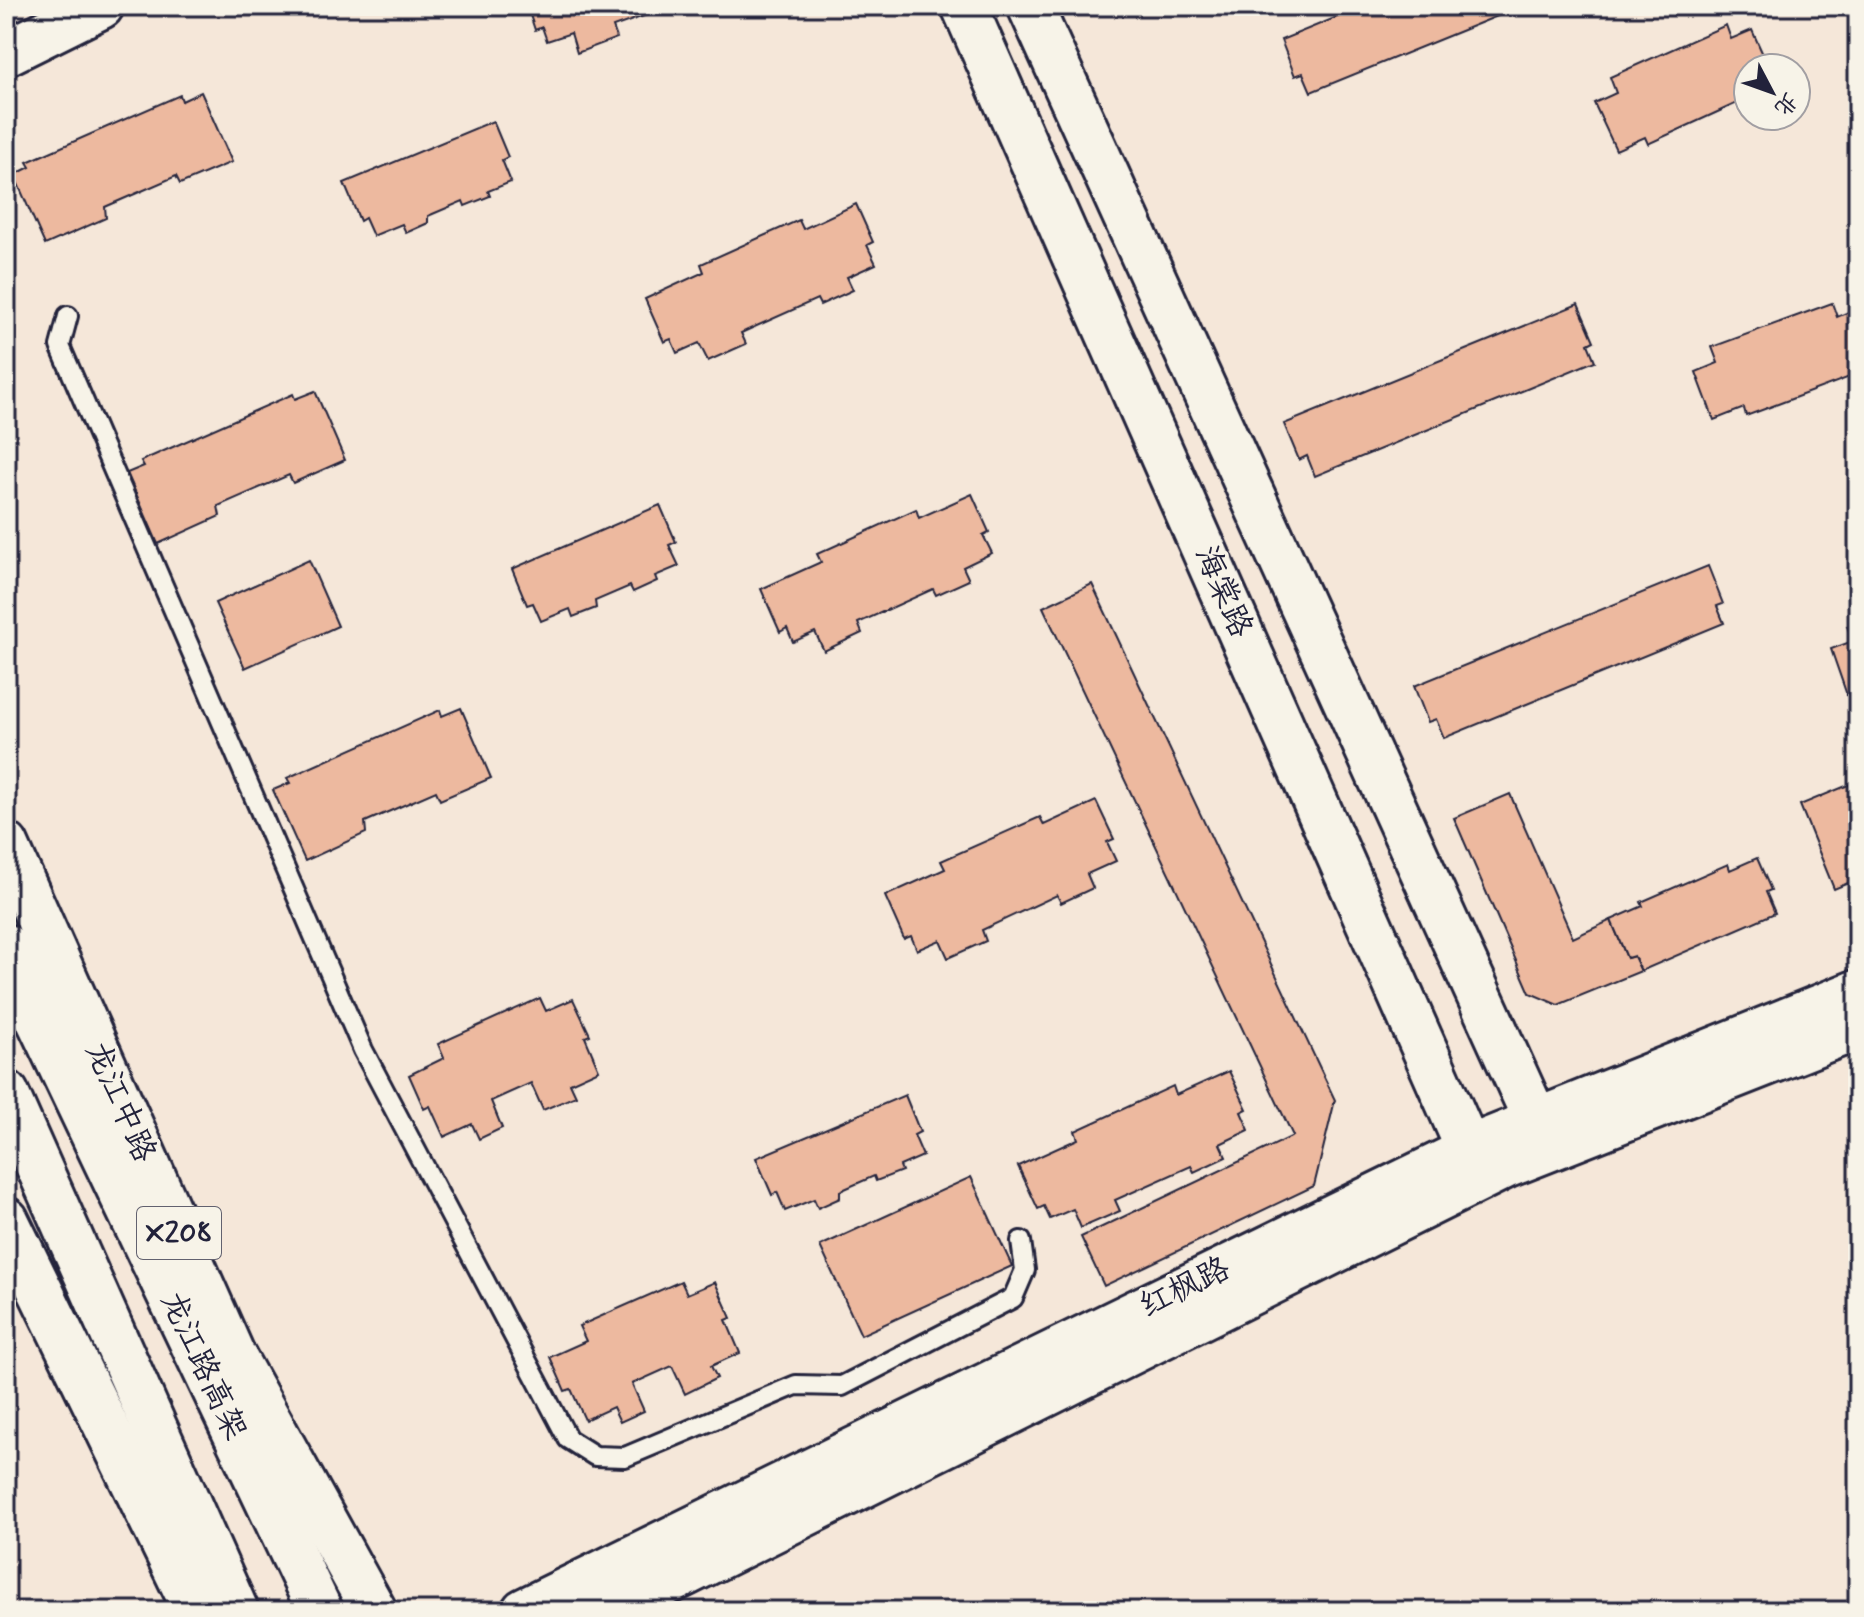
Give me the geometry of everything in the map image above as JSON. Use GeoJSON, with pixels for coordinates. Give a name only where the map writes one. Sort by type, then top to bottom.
{"type":"FeatureCollection","features":[{"type":"Feature","properties":{"kind":"main road"},"geometry":{"type":"LineString","coordinates":[[6,53],[101,6]]}},
{"type":"Feature","properties":{"kind":"main road","name":"海棠路"},"geometry":{"type":"LineString","coordinates":[[964,6],[1476,1164]]}},
{"type":"Feature","properties":{"kind":"main road","name":"海棠路"},"geometry":{"type":"LineString","coordinates":[[1030,6],[1542,1135]]}},
{"type":"Feature","properties":{"kind":"main road","name":"龙江中路"},"geometry":{"type":"LineString","coordinates":[[6,845],[232,1354],[374,1611]]}},
{"type":"Feature","properties":{"kind":"main road","name":"龙江路高架"},"geometry":{"type":"LineString","coordinates":[[6,947],[320,1611]]}},
{"type":"Feature","properties":{"kind":"main road","name":"红枫路"},"geometry":{"type":"LineString","coordinates":[[524,1611],[1476,1164],[1505,1166],[1542,1135],[1858,992]]}},
{"type":"Feature","properties":{"kind":"main road","name":"红枫路"},"geometry":{"type":"LineString","coordinates":[[1542,1135],[1858,1027]]}},
{"type":"Feature","properties":{"kind":"main road"},"geometry":{"type":"LineString","coordinates":[[6,1093],[236,1611]]}},
{"type":"Feature","properties":{"kind":"main road","name":"红枫路"},"geometry":{"type":"LineString","coordinates":[[610,1611],[1476,1164]]}},
{"type":"Feature","properties":{"kind":"main road"},"geometry":{"type":"LineString","coordinates":[[6,1220],[196,1611]]}},
{"type":"Feature","properties":{"kind":"lane"},"geometry":{"type":"LineString","coordinates":[[68,316],[60,346],[363,1050],[568,1439],[595,1456],[625,1457],[796,1385],[842,1386],[1013,1298],[1025,1270],[1021,1241]]}},
{"type":"Feature","properties":{"kind":"building"},"geometry":{"type":"Polygon","coordinates":[[[527,6],[672,6],[613,27],[617,38],[577,53],[571,33],[547,41],[542,27],[535,30],[527,6]]]}},
{"type":"Feature","properties":{"kind":"building"},"geometry":{"type":"Polygon","coordinates":[[[1364,6],[1522,6],[1311,92],[1303,73],[1295,76],[1281,40],[1364,6]]]}},
{"type":"Feature","properties":{"kind":"building"},"geometry":{"type":"Polygon","coordinates":[[[1726,25],[1731,39],[1752,30],[1762,52],[1732,52],[1732,105],[1648,144],[1645,137],[1616,150],[1594,103],[1616,93],[1610,77],[1726,25]]]}},
{"type":"Feature","properties":{"kind":"building"},"geometry":{"type":"Polygon","coordinates":[[[201,92],[232,162],[180,184],[176,176],[105,207],[106,218],[45,245],[14,175],[30,167],[27,162],[180,95],[182,101],[201,92]]]}},
{"type":"Feature","properties":{"kind":"building"},"geometry":{"type":"Polygon","coordinates":[[[493,121],[508,157],[502,160],[511,182],[488,191],[490,196],[465,206],[463,201],[428,216],[428,223],[406,233],[402,224],[373,236],[365,218],[360,221],[344,183],[493,121]]]}},
{"type":"Feature","properties":{"kind":"building"},"geometry":{"type":"Polygon","coordinates":[[[856,204],[873,242],[867,245],[876,264],[847,277],[853,290],[820,305],[817,299],[741,333],[746,344],[708,361],[699,343],[677,353],[671,339],[664,342],[645,299],[704,272],[701,264],[799,220],[803,229],[856,204]]]}},
{"type":"Feature","properties":{"kind":"building"},"geometry":{"type":"Polygon","coordinates":[[[1832,303],[1837,317],[1858,308],[1858,369],[1849,373],[1850,377],[1746,416],[1744,408],[1714,420],[1696,372],[1718,363],[1712,347],[1832,303]]]}},
{"type":"Feature","properties":{"kind":"building"},"geometry":{"type":"Polygon","coordinates":[[[1578,304],[1594,341],[1588,344],[1595,361],[1315,476],[1307,456],[1299,460],[1284,424],[1578,304]]]}},
{"type":"Feature","properties":{"kind":"building"},"geometry":{"type":"Polygon","coordinates":[[[315,391],[345,460],[293,483],[289,475],[218,506],[220,516],[158,544],[127,473],[144,466],[141,461],[293,394],[295,399],[315,391]]]}},
{"type":"Feature","properties":{"kind":"building"},"geometry":{"type":"Polygon","coordinates":[[[972,494],[989,532],[983,535],[992,553],[963,567],[969,580],[936,595],[933,589],[858,623],[862,633],[824,651],[815,632],[793,642],[787,628],[780,632],[761,589],[821,562],[817,554],[916,509],[919,518],[972,494]]]}},
{"type":"Feature","properties":{"kind":"building"},"geometry":{"type":"Polygon","coordinates":[[[660,505],[676,542],[669,545],[679,566],[655,576],[657,581],[633,592],[630,586],[595,601],[596,608],[573,617],[570,609],[541,621],[533,603],[527,605],[512,569],[660,505]]]}},
{"type":"Feature","properties":{"kind":"building"},"geometry":{"type":"Polygon","coordinates":[[[309,560],[338,626],[245,668],[215,603],[309,560]]]}},
{"type":"Feature","properties":{"kind":"building"},"geometry":{"type":"Polygon","coordinates":[[[1708,566],[1723,604],[1717,606],[1724,623],[1444,738],[1436,719],[1428,722],[1414,686],[1708,566]]]}},
{"type":"Feature","properties":{"kind":"building"},"geometry":{"type":"Polygon","coordinates":[[[1092,584],[1335,1100],[1314,1186],[1104,1286],[1081,1237],[1293,1136],[1043,607],[1092,584]]]}},
{"type":"Feature","properties":{"kind":"building"},"geometry":{"type":"Polygon","coordinates":[[[1858,622],[1858,695],[1848,698],[1831,649],[1853,641],[1847,626],[1858,622]]]}},
{"type":"Feature","properties":{"kind":"building"},"geometry":{"type":"Polygon","coordinates":[[[461,708],[491,778],[440,800],[436,791],[365,822],[366,833],[305,861],[273,790],[290,783],[287,778],[440,710],[442,716],[461,708]]]}},
{"type":"Feature","properties":{"kind":"building"},"geometry":{"type":"Polygon","coordinates":[[[1858,781],[1858,879],[1834,889],[1800,805],[1858,781]]]}},
{"type":"Feature","properties":{"kind":"building"},"geometry":{"type":"Polygon","coordinates":[[[1510,794],[1573,938],[1611,920],[1627,958],[1634,956],[1641,971],[1558,1005],[1530,993],[1454,818],[1510,794]]]}},
{"type":"Feature","properties":{"kind":"building"},"geometry":{"type":"Polygon","coordinates":[[[1096,801],[1114,839],[1107,842],[1116,861],[1087,874],[1093,888],[1061,903],[1057,895],[982,930],[986,941],[948,958],[940,940],[917,950],[911,936],[904,939],[885,896],[945,869],[941,861],[1040,817],[1044,825],[1096,801]]]}},
{"type":"Feature","properties":{"kind":"building"},"geometry":{"type":"Polygon","coordinates":[[[1757,858],[1771,890],[1766,892],[1775,913],[1641,971],[1634,956],[1627,958],[1611,920],[1643,906],[1641,902],[1728,864],[1730,870],[1757,858]]]}},
{"type":"Feature","properties":{"kind":"building"},"geometry":{"type":"Polygon","coordinates":[[[540,998],[546,1011],[573,999],[590,1035],[585,1037],[599,1070],[570,1083],[576,1096],[543,1110],[531,1083],[491,1101],[502,1128],[479,1139],[472,1124],[444,1137],[430,1106],[424,1109],[409,1075],[444,1058],[438,1044],[540,998]]]}},
{"type":"Feature","properties":{"kind":"building"},"geometry":{"type":"Polygon","coordinates":[[[1229,1071],[1247,1109],[1241,1112],[1249,1130],[1220,1144],[1226,1157],[1194,1172],[1191,1166],[1115,1200],[1120,1211],[1081,1228],[1073,1209],[1050,1219],[1044,1206],[1038,1209],[1018,1166],[1078,1139],[1075,1131],[1173,1086],[1176,1095],[1229,1071]]]}},
{"type":"Feature","properties":{"kind":"building"},"geometry":{"type":"Polygon","coordinates":[[[905,1095],[920,1132],[914,1135],[923,1156],[900,1166],[902,1171],[876,1181],[874,1176],[840,1191],[840,1198],[818,1208],[814,1199],[785,1211],[777,1192],[772,1195],[756,1158],[905,1095]]]}},
{"type":"Feature","properties":{"kind":"building"},"geometry":{"type":"Polygon","coordinates":[[[971,1177],[1012,1266],[861,1335],[820,1246],[971,1177]]]}},
{"type":"Feature","properties":{"kind":"building"},"geometry":{"type":"Polygon","coordinates":[[[681,1281],[687,1294],[715,1282],[731,1318],[726,1320],[740,1353],[711,1366],[717,1378],[685,1394],[672,1366],[632,1384],[644,1411],[620,1422],[613,1407],[585,1420],[571,1389],[565,1391],[550,1357],[586,1341],[579,1326],[681,1281]]]}}]}
